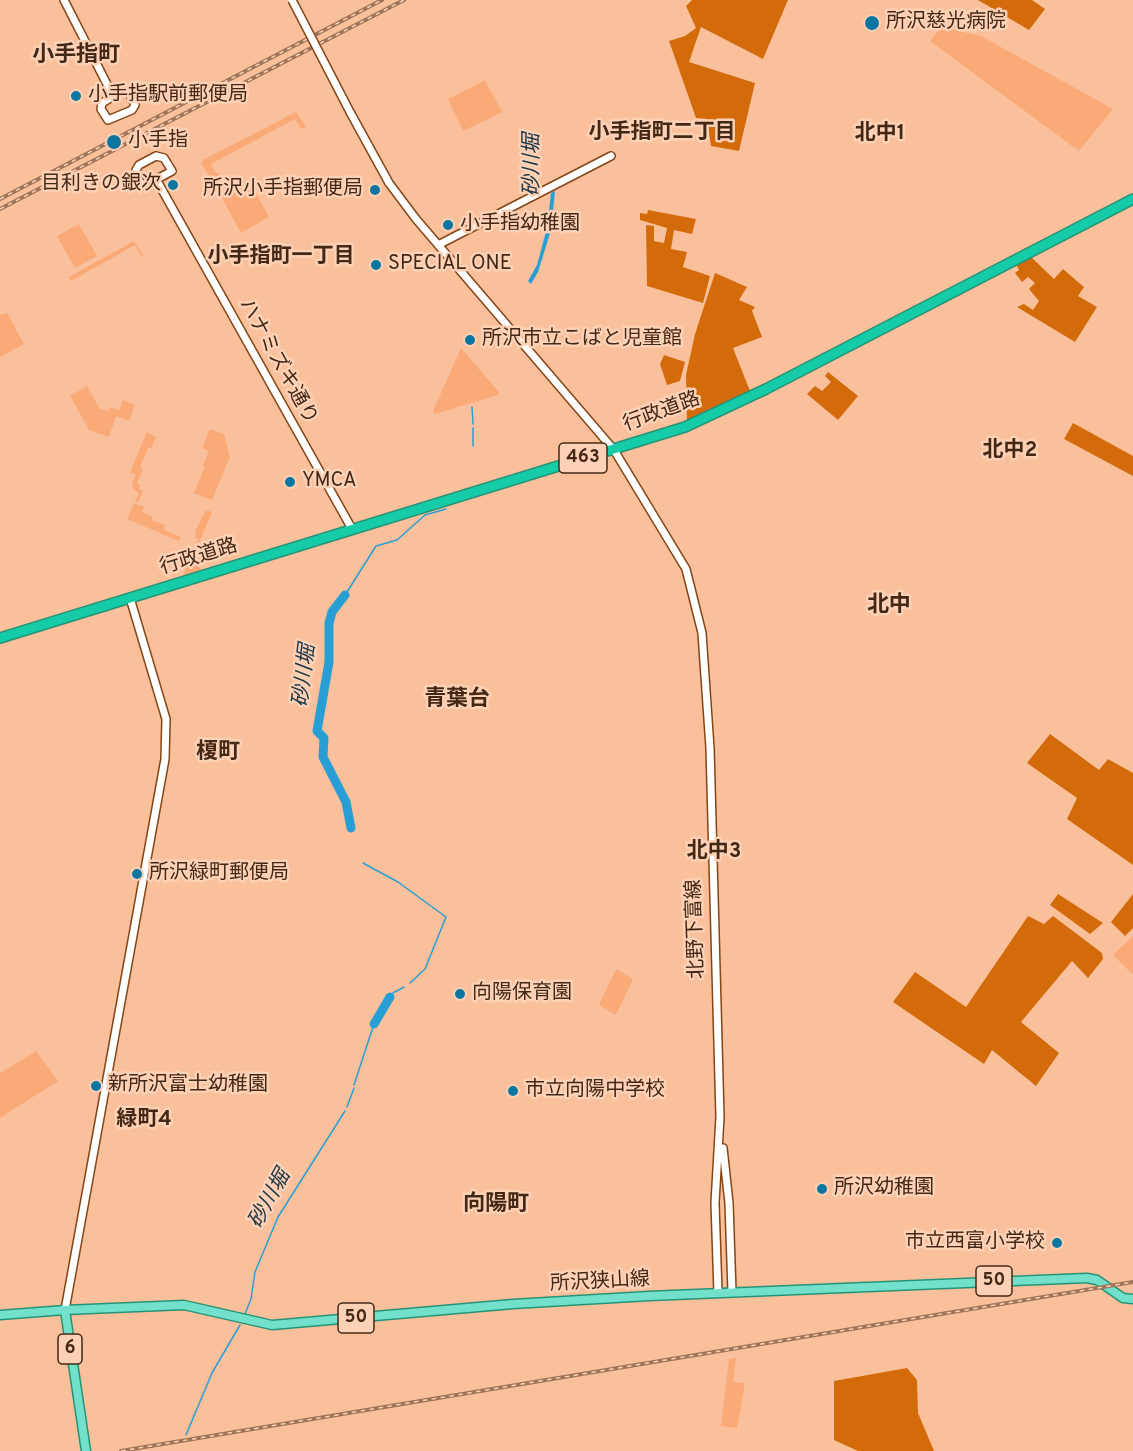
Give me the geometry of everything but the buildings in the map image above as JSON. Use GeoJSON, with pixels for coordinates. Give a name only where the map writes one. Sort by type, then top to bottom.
{"type":"FeatureCollection","features":[{"type":"Feature","properties":{"kind":"highway","name":"行政道路"},"geometry":{"type":"LineString","coordinates":[[0,638],[683,428],[1133,199]]}},
{"type":"Feature","properties":{"kind":"main road","name":"所沢狭山線"},"geometry":{"type":"LineString","coordinates":[[65,1310],[184,1305],[272,1325],[513,1304],[732,1292],[1087,1278],[1097,1280],[1123,1298],[1133,1299]]}},
{"type":"Feature","properties":{"kind":"main road","name":"6"},"geometry":{"type":"LineString","coordinates":[[0,1315],[65,1310],[86,1451]]}},
{"type":"Feature","properties":{"kind":"street"},"geometry":{"type":"LineString","coordinates":[[64,0],[113,96]]}},
{"type":"Feature","properties":{"kind":"street","name":"北野下富線"},"geometry":{"type":"LineString","coordinates":[[292,0],[389,183],[438,245],[614,450],[686,569],[702,633],[711,775],[720,1117]]}},
{"type":"Feature","properties":{"kind":"street"},"geometry":{"type":"LineString","coordinates":[[128,91],[135,105],[132,110],[111,120],[105,116],[101,106],[113,96],[128,91]]}},
{"type":"Feature","properties":{"kind":"street"},"geometry":{"type":"LineString","coordinates":[[160,156],[172,171],[156,179],[144,186],[135,175],[139,165],[160,156]]}},
{"type":"Feature","properties":{"kind":"street"},"geometry":{"type":"LineString","coordinates":[[438,245],[611,156]]}},
{"type":"Feature","properties":{"kind":"street","name":"ハナミズキ通り"},"geometry":{"type":"LineString","coordinates":[[156,179],[352,529]]}},
{"type":"Feature","properties":{"kind":"street"},"geometry":{"type":"LineString","coordinates":[[65,1310],[165,759],[166,719],[130,598]]}},
{"type":"Feature","properties":{"kind":"street"},"geometry":{"type":"LineString","coordinates":[[720,1117],[729,1203],[732,1292]]}},
{"type":"Feature","properties":{"kind":"street"},"geometry":{"type":"LineString","coordinates":[[718,1293],[715,1203],[720,1117]]}},
{"type":"Feature","properties":{"kind":"shaded area"},"geometry":{"type":"Polygon","coordinates":[[[692,0],[788,0],[763,59],[701,27],[689,62],[755,83],[739,151],[711,146],[707,119],[696,118],[669,41],[685,36],[696,28],[686,6],[692,0]]]}},
{"type":"Feature","properties":{"kind":"shaded area"},"geometry":{"type":"Polygon","coordinates":[[[978,0],[1032,0],[1045,9],[1029,30],[978,0]]]}},
{"type":"Feature","properties":{"kind":"shaded area"},"geometry":{"type":"Polygon","coordinates":[[[941,27],[981,36],[1113,109],[1079,151],[930,41],[941,27]]]}},
{"type":"Feature","properties":{"kind":"shaded area"},"geometry":{"type":"Polygon","coordinates":[[[485,80],[502,112],[463,131],[448,99],[485,80]]]}},
{"type":"Feature","properties":{"kind":"shaded area"},"geometry":{"type":"Polygon","coordinates":[[[296,112],[306,127],[301,129],[295,119],[211,164],[216,174],[219,172],[220,176],[214,179],[220,190],[217,190],[201,163],[203,160],[296,112]]]}},
{"type":"Feature","properties":{"kind":"shaded area"},"geometry":{"type":"Polygon","coordinates":[[[246,181],[250,182],[269,217],[241,233],[221,196],[246,181]]]}},
{"type":"Feature","properties":{"kind":"shaded area"},"geometry":{"type":"Polygon","coordinates":[[[648,210],[696,219],[692,234],[674,230],[671,249],[687,252],[683,267],[710,276],[703,303],[647,286],[646,225],[654,226],[654,241],[664,243],[667,228],[640,220],[640,213],[647,214],[648,210]]]}},
{"type":"Feature","properties":{"kind":"shaded area"},"geometry":{"type":"Polygon","coordinates":[[[79,224],[97,256],[75,268],[57,236],[79,224]]]}},
{"type":"Feature","properties":{"kind":"shaded area"},"geometry":{"type":"Polygon","coordinates":[[[134,241],[144,256],[142,257],[135,245],[71,281],[69,277],[134,241]]]}},
{"type":"Feature","properties":{"kind":"shaded area"},"geometry":{"type":"Polygon","coordinates":[[[1030,256],[1054,279],[1063,269],[1084,287],[1078,296],[1097,307],[1075,342],[1017,307],[1024,304],[1033,310],[1039,301],[1029,289],[1035,283],[1028,277],[1022,282],[1015,273],[1019,270],[1016,264],[1030,256]]]}},
{"type":"Feature","properties":{"kind":"shaded area"},"geometry":{"type":"Polygon","coordinates":[[[715,273],[747,287],[739,300],[755,307],[752,311],[762,337],[733,348],[750,391],[687,421],[686,375],[695,334],[715,273]]]}},
{"type":"Feature","properties":{"kind":"shaded area"},"geometry":{"type":"Polygon","coordinates":[[[7,313],[24,344],[0,357],[0,315],[7,313]]]}},
{"type":"Feature","properties":{"kind":"shaded area"},"geometry":{"type":"Polygon","coordinates":[[[461,348],[499,392],[498,395],[435,414],[433,411],[461,348]]]}},
{"type":"Feature","properties":{"kind":"shaded area"},"geometry":{"type":"Polygon","coordinates":[[[664,355],[685,362],[680,381],[667,385],[660,364],[664,355]]]}},
{"type":"Feature","properties":{"kind":"shaded area"},"geometry":{"type":"Polygon","coordinates":[[[828,372],[858,396],[838,420],[807,394],[815,386],[822,391],[831,382],[825,376],[828,372]]]}},
{"type":"Feature","properties":{"kind":"shaded area"},"geometry":{"type":"Polygon","coordinates":[[[87,386],[99,408],[108,411],[110,407],[119,410],[123,400],[135,405],[129,421],[116,416],[109,437],[89,430],[70,396],[87,386]]]}},
{"type":"Feature","properties":{"kind":"shaded area"},"geometry":{"type":"Polygon","coordinates":[[[1073,423],[1133,456],[1133,476],[1064,439],[1073,423]]]}},
{"type":"Feature","properties":{"kind":"shaded area"},"geometry":{"type":"Polygon","coordinates":[[[210,429],[224,434],[230,457],[212,500],[194,493],[209,451],[202,448],[210,429]]]}},
{"type":"Feature","properties":{"kind":"shaded area"},"geometry":{"type":"Polygon","coordinates":[[[147,432],[156,437],[151,448],[148,448],[140,467],[143,470],[137,483],[140,485],[139,489],[143,491],[138,503],[135,501],[139,493],[134,490],[132,483],[136,475],[130,472],[147,432]]]}},
{"type":"Feature","properties":{"kind":"shaded area"},"geometry":{"type":"Polygon","coordinates":[[[134,503],[144,507],[142,512],[153,517],[152,520],[165,525],[164,530],[181,537],[179,541],[127,519],[134,503]]]}},
{"type":"Feature","properties":{"kind":"shaded area"},"geometry":{"type":"Polygon","coordinates":[[[206,510],[212,512],[195,552],[201,571],[183,576],[198,539],[195,538],[196,529],[206,510]]]}},
{"type":"Feature","properties":{"kind":"shaded area"},"geometry":{"type":"Polygon","coordinates":[[[1050,734],[1099,770],[1108,759],[1133,773],[1133,865],[1067,819],[1077,798],[1027,763],[1050,734]]]}},
{"type":"Feature","properties":{"kind":"shaded area"},"geometry":{"type":"Polygon","coordinates":[[[1058,894],[1103,923],[1090,934],[1050,905],[1058,894]]]}},
{"type":"Feature","properties":{"kind":"shaded area"},"geometry":{"type":"Polygon","coordinates":[[[1133,894],[1133,928],[1125,936],[1111,922],[1133,894]]]}},
{"type":"Feature","properties":{"kind":"shaded area"},"geometry":{"type":"Polygon","coordinates":[[[1028,916],[1044,924],[1053,916],[1102,953],[1103,959],[1088,978],[1072,961],[1021,1022],[1059,1053],[1036,1086],[992,1050],[984,1064],[893,1002],[915,972],[966,1007],[1028,916]]]}},
{"type":"Feature","properties":{"kind":"shaded area"},"geometry":{"type":"Polygon","coordinates":[[[1133,936],[1133,973],[1132,974],[1113,955],[1133,936]]]}},
{"type":"Feature","properties":{"kind":"shaded area"},"geometry":{"type":"Polygon","coordinates":[[[616,969],[633,979],[616,1015],[599,1005],[616,969]]]}},
{"type":"Feature","properties":{"kind":"shaded area"},"geometry":{"type":"Polygon","coordinates":[[[36,1051],[58,1081],[0,1118],[0,1073],[36,1051]]]}},
{"type":"Feature","properties":{"kind":"shaded area"},"geometry":{"type":"Polygon","coordinates":[[[736,1358],[733,1382],[745,1383],[737,1428],[721,1426],[729,1359],[736,1358]]]}},
{"type":"Feature","properties":{"kind":"shaded area"},"geometry":{"type":"Polygon","coordinates":[[[907,1368],[917,1380],[918,1413],[934,1451],[858,1451],[834,1440],[834,1381],[907,1368]]]}},
{"type":"Feature","properties":{"kind":"water"},"geometry":{"type":"Polygon","coordinates":[[[555,191],[551,230],[538,272],[531,284],[528,281],[537,265],[547,228],[551,193],[555,191]]]}},
{"type":"Feature","properties":{"kind":"waterway","name":"砂川堀"},"geometry":{"type":"LineString","coordinates":[[472,407],[473,424]]}},
{"type":"Feature","properties":{"kind":"waterway","name":"砂川堀"},"geometry":{"type":"LineString","coordinates":[[473,428],[473,446]]}},
{"type":"Feature","properties":{"kind":"waterway","name":"砂川堀"},"geometry":{"type":"LineString","coordinates":[[347,592],[376,546],[397,540],[425,515],[446,509]]}},
{"type":"Feature","properties":{"kind":"waterway","name":"砂川堀"},"geometry":{"type":"LineString","coordinates":[[345,595],[332,612],[329,623],[329,662],[317,731],[324,738],[323,757],[346,802],[351,828]]}},
{"type":"Feature","properties":{"kind":"waterway","name":"砂川堀"},"geometry":{"type":"LineString","coordinates":[[363,863],[398,882],[446,917],[425,969],[410,983]]}},
{"type":"Feature","properties":{"kind":"waterway","name":"砂川堀"},"geometry":{"type":"LineString","coordinates":[[393,993],[404,987]]}},
{"type":"Feature","properties":{"kind":"waterway","name":"砂川堀"},"geometry":{"type":"LineString","coordinates":[[374,1024],[390,997]]}},
{"type":"Feature","properties":{"kind":"waterway","name":"砂川堀"},"geometry":{"type":"LineString","coordinates":[[354,1085],[373,1027]]}},
{"type":"Feature","properties":{"kind":"waterway","name":"砂川堀"},"geometry":{"type":"LineString","coordinates":[[347,1107],[354,1088]]}},
{"type":"Feature","properties":{"kind":"waterway","name":"砂川堀"},"geometry":{"type":"LineString","coordinates":[[245,1314],[251,1299],[255,1272],[278,1217],[345,1111]]}},
{"type":"Feature","properties":{"kind":"waterway","name":"砂川堀"},"geometry":{"type":"LineString","coordinates":[[186,1435],[212,1373],[240,1325]]}},
{"type":"Feature","properties":{"kind":"railway"},"geometry":{"type":"LineString","coordinates":[[0,199],[382,0]]}},
{"type":"Feature","properties":{"kind":"railway"},"geometry":{"type":"LineString","coordinates":[[0,209],[404,0]]}},
{"type":"Feature","properties":{"kind":"railway"},"geometry":{"type":"LineString","coordinates":[[121,1451],[1133,1282]]}},
{"type":"Feature","properties":{"kind":"place","name":"所沢慈光病院"},"geometry":{"type":"Point","coordinates":[872,23]}},
{"type":"Feature","properties":{"kind":"place","name":"小手指駅前郵便局"},"geometry":{"type":"Point","coordinates":[76,96]}},
{"type":"Feature","properties":{"kind":"place","name":"小手指"},"geometry":{"type":"Point","coordinates":[114,142]}},
{"type":"Feature","properties":{"kind":"place","name":"目利きの銀次"},"geometry":{"type":"Point","coordinates":[173,185]}},
{"type":"Feature","properties":{"kind":"place","name":"所沢小手指郵便局"},"geometry":{"type":"Point","coordinates":[375,190]}},
{"type":"Feature","properties":{"kind":"place","name":"小手指幼稚園"},"geometry":{"type":"Point","coordinates":[448,225]}},
{"type":"Feature","properties":{"kind":"place","name":"SPECIAL ONE"},"geometry":{"type":"Point","coordinates":[376,265]}},
{"type":"Feature","properties":{"kind":"place","name":"所沢市立こばと児童館"},"geometry":{"type":"Point","coordinates":[470,340]}},
{"type":"Feature","properties":{"kind":"place","name":"YMCA"},"geometry":{"type":"Point","coordinates":[290,482]}},
{"type":"Feature","properties":{"kind":"place","name":"所沢緑町郵便局"},"geometry":{"type":"Point","coordinates":[137,874]}},
{"type":"Feature","properties":{"kind":"place","name":"向陽保育園"},"geometry":{"type":"Point","coordinates":[460,994]}},
{"type":"Feature","properties":{"kind":"place","name":"新所沢富士幼稚園"},"geometry":{"type":"Point","coordinates":[96,1086]}},
{"type":"Feature","properties":{"kind":"place","name":"市立向陽中学校"},"geometry":{"type":"Point","coordinates":[513,1091]}},
{"type":"Feature","properties":{"kind":"place","name":"所沢幼稚園"},"geometry":{"type":"Point","coordinates":[822,1189]}},
{"type":"Feature","properties":{"kind":"place","name":"市立西富小学校"},"geometry":{"type":"Point","coordinates":[1057,1243]}},
{"type":"Feature","properties":{"kind":"district","name":"小手指町"},"geometry":{"type":"Point","coordinates":[76,57]}},
{"type":"Feature","properties":{"kind":"district","name":"小手指町二丁目"},"geometry":{"type":"Point","coordinates":[662,134]}},
{"type":"Feature","properties":{"kind":"district","name":"北中1"},"geometry":{"type":"Point","coordinates":[880,135]}},
{"type":"Feature","properties":{"kind":"district","name":"小手指町一丁目"},"geometry":{"type":"Point","coordinates":[281,258]}},
{"type":"Feature","properties":{"kind":"district","name":"北中2"},"geometry":{"type":"Point","coordinates":[1010,452]}},
{"type":"Feature","properties":{"kind":"district","name":"北中"},"geometry":{"type":"Point","coordinates":[889,607]}},
{"type":"Feature","properties":{"kind":"district","name":"青葉台"},"geometry":{"type":"Point","coordinates":[457,701]}},
{"type":"Feature","properties":{"kind":"district","name":"榎町"},"geometry":{"type":"Point","coordinates":[218,754]}},
{"type":"Feature","properties":{"kind":"district","name":"北中3"},"geometry":{"type":"Point","coordinates":[714,853]}},
{"type":"Feature","properties":{"kind":"district","name":"緑町4"},"geometry":{"type":"Point","coordinates":[144,1121]}},
{"type":"Feature","properties":{"kind":"district","name":"向陽町"},"geometry":{"type":"Point","coordinates":[496,1206]}}]}
